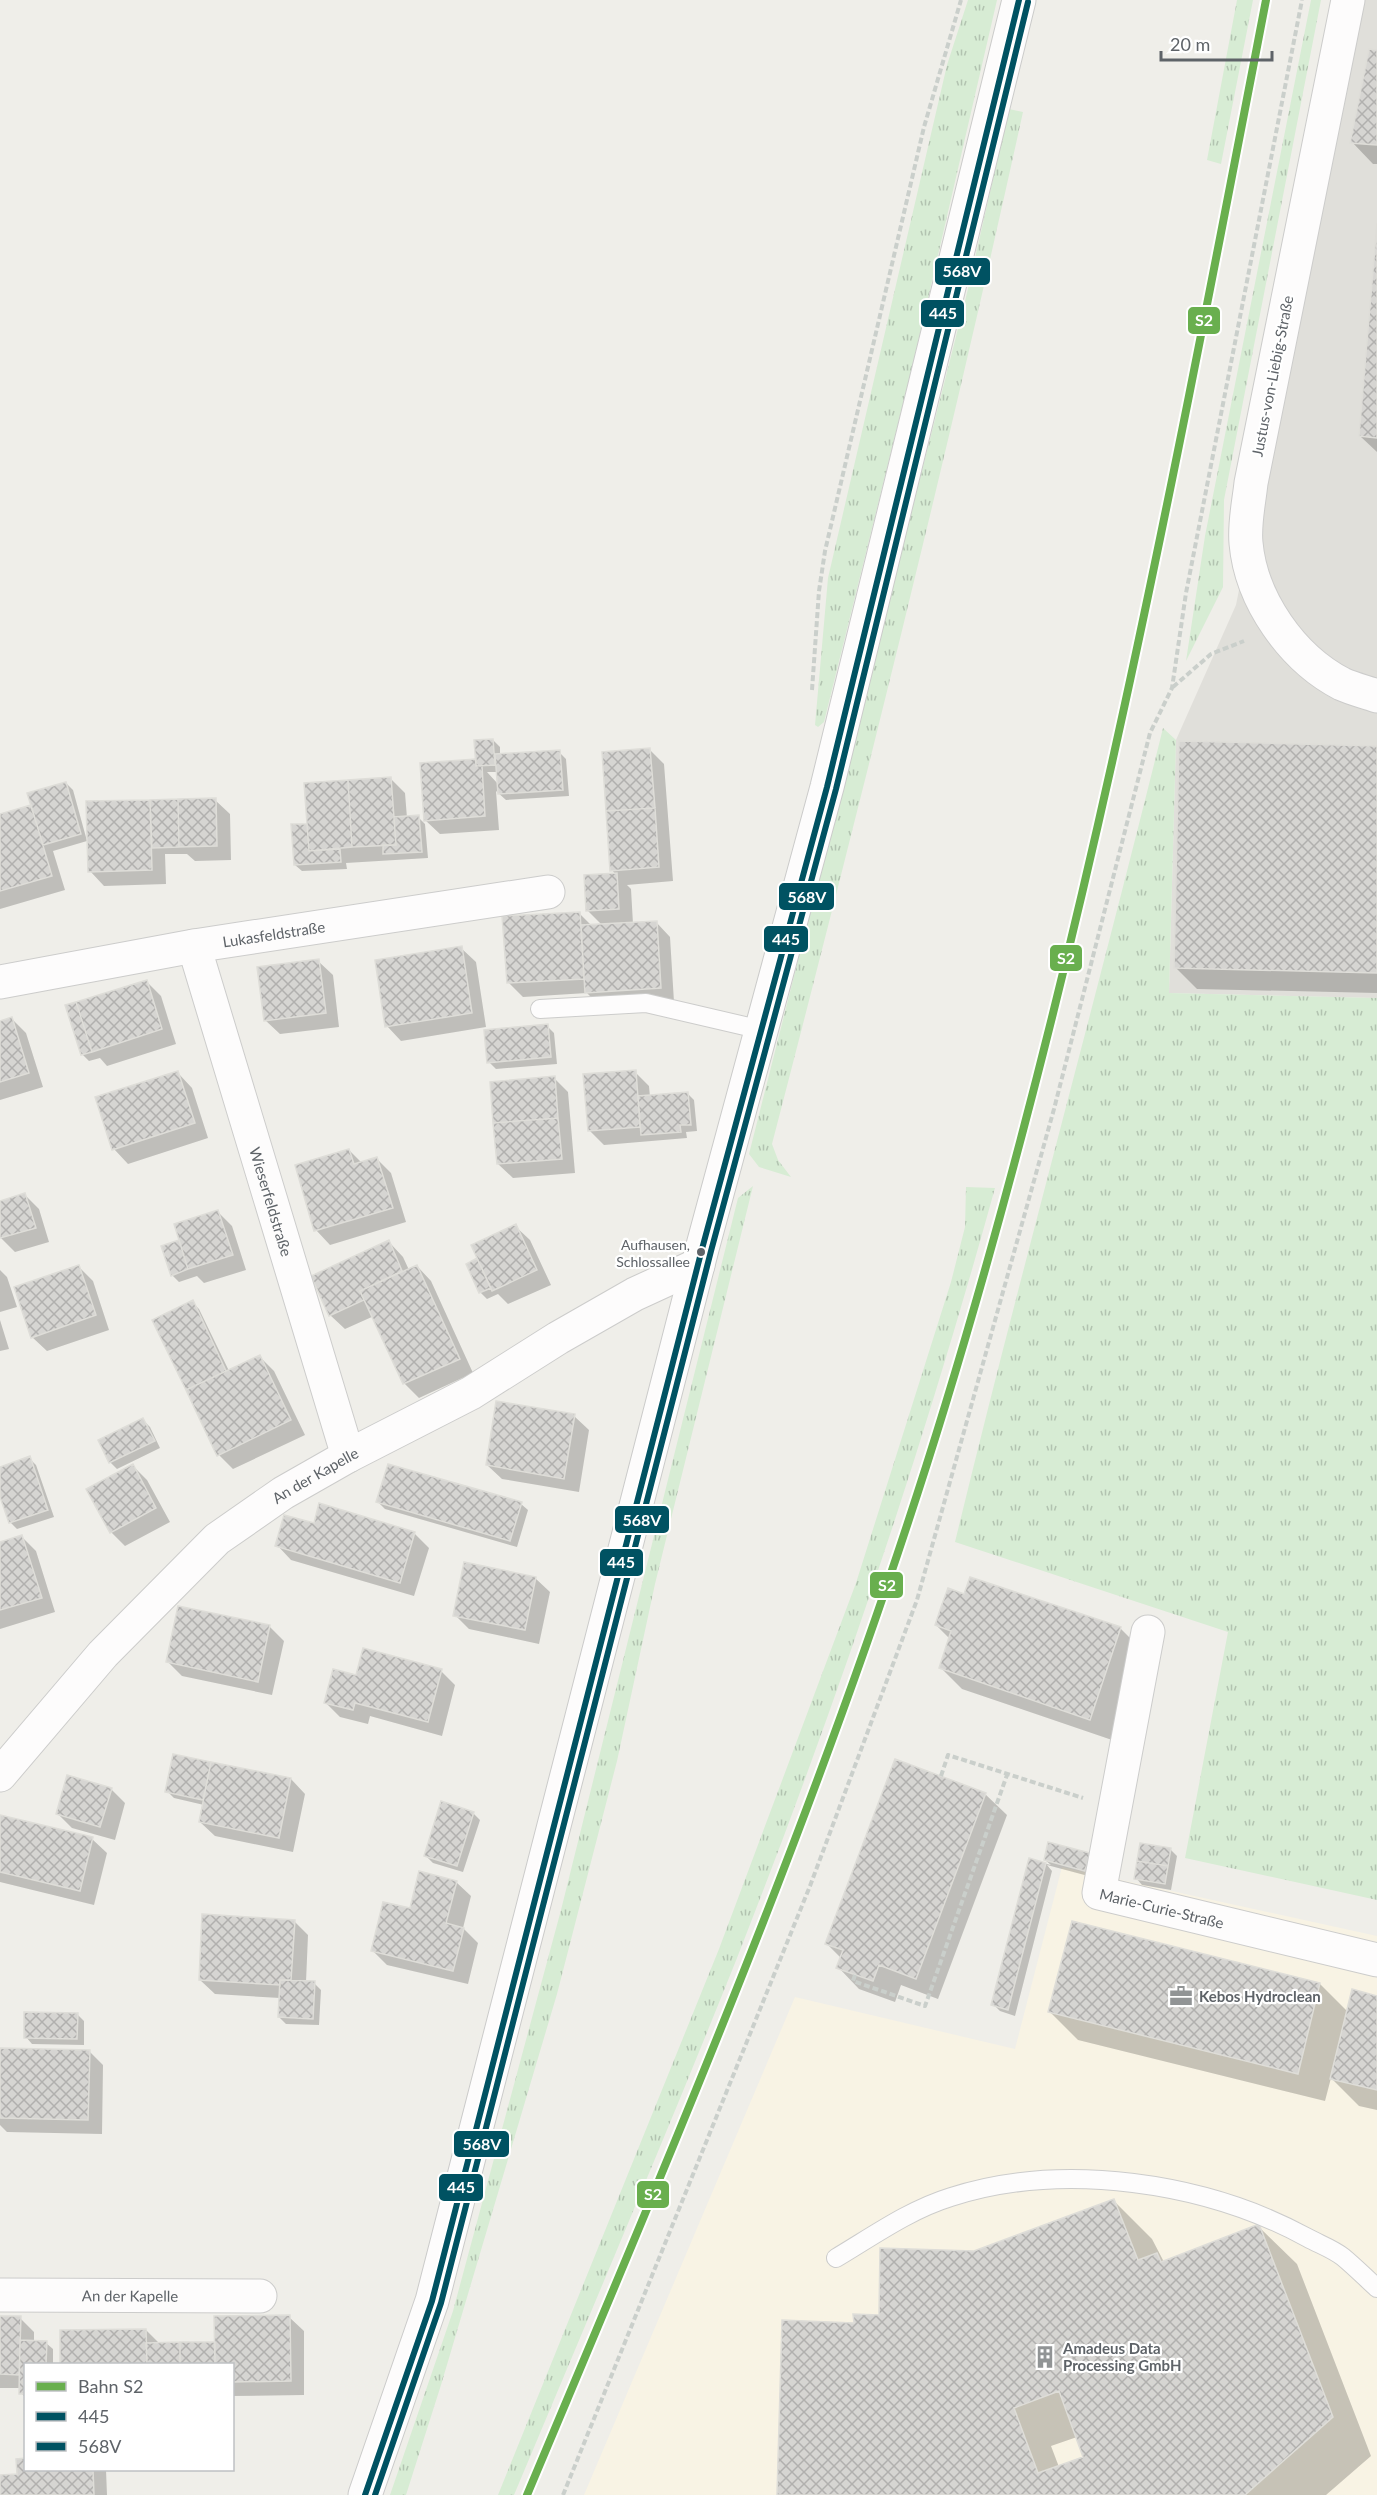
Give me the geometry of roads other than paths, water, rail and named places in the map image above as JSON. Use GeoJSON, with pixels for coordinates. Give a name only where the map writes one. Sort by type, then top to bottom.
{"type":"FeatureCollection","features":[{"type":"Feature","properties":{"kind":"street"},"geometry":{"type":"LineString","coordinates":[[365,2495],[432,2301],[698,1265],[830,776],[1018,0]]}},
{"type":"Feature","properties":{"kind":"street","name":"Justus-von-Liebig-Straße"},"geometry":{"type":"LineString","coordinates":[[1348,0],[1251,483],[1246,543],[1257,585],[1269,611],[1286,638],[1315,667],[1343,684],[1377,696]]}},
{"type":"Feature","properties":{"kind":"street","name":"Lukasfeldstraße"},"geometry":{"type":"LineString","coordinates":[[0,982],[194,946],[548,892]]}},
{"type":"Feature","properties":{"kind":"street","name":"Wieserfeldstraße"},"geometry":{"type":"LineString","coordinates":[[194,946],[348,1456]]}},
{"type":"Feature","properties":{"kind":"street","name":"An der Kapelle"},"geometry":{"type":"LineString","coordinates":[[0,1775],[103,1654],[217,1539],[284,1493],[348,1456],[471,1393],[558,1338],[635,1294],[698,1265]]}},
{"type":"Feature","properties":{"kind":"street","name":"Marie-Curie-Straße"},"geometry":{"type":"LineString","coordinates":[[1148,1632],[1099,1893],[1377,1960]]}},
{"type":"Feature","properties":{"kind":"street","name":"An der Kapelle"},"geometry":{"type":"LineString","coordinates":[[0,2295],[260,2296]]}},
{"type":"Feature","properties":{"kind":"lane"},"geometry":{"type":"LineString","coordinates":[[540,1010],[646,1003],[762,1030]]}},
{"type":"Feature","properties":{"kind":"lane"},"geometry":{"type":"LineString","coordinates":[[836,2258],[913,2211],[952,2196],[1012,2183],[1081,2180],[1150,2184],[1222,2201],[1281,2223],[1342,2256],[1377,2288]]}},
{"type":"Feature","properties":{"kind":"rail line","name":"S2"},"geometry":{"type":"LineString","coordinates":[[527,2495],[750,1956],[853,1683],[901,1545],[945,1406],[996,1233],[1085,883],[1162,531],[1266,0]]}},
{"type":"Feature","properties":{"kind":"place","name":"Aufhausen, Schlossallee"},"geometry":{"type":"Point","coordinates":[701,1252]}},
{"type":"Feature","properties":{"kind":"place","name":"Kebos Hydroclean"},"geometry":{"type":"Point","coordinates":[1181,1996]}},
{"type":"Feature","properties":{"kind":"place","name":"Amadeus Data Processing GmbH"},"geometry":{"type":"Point","coordinates":[1045,2357]}}]}
